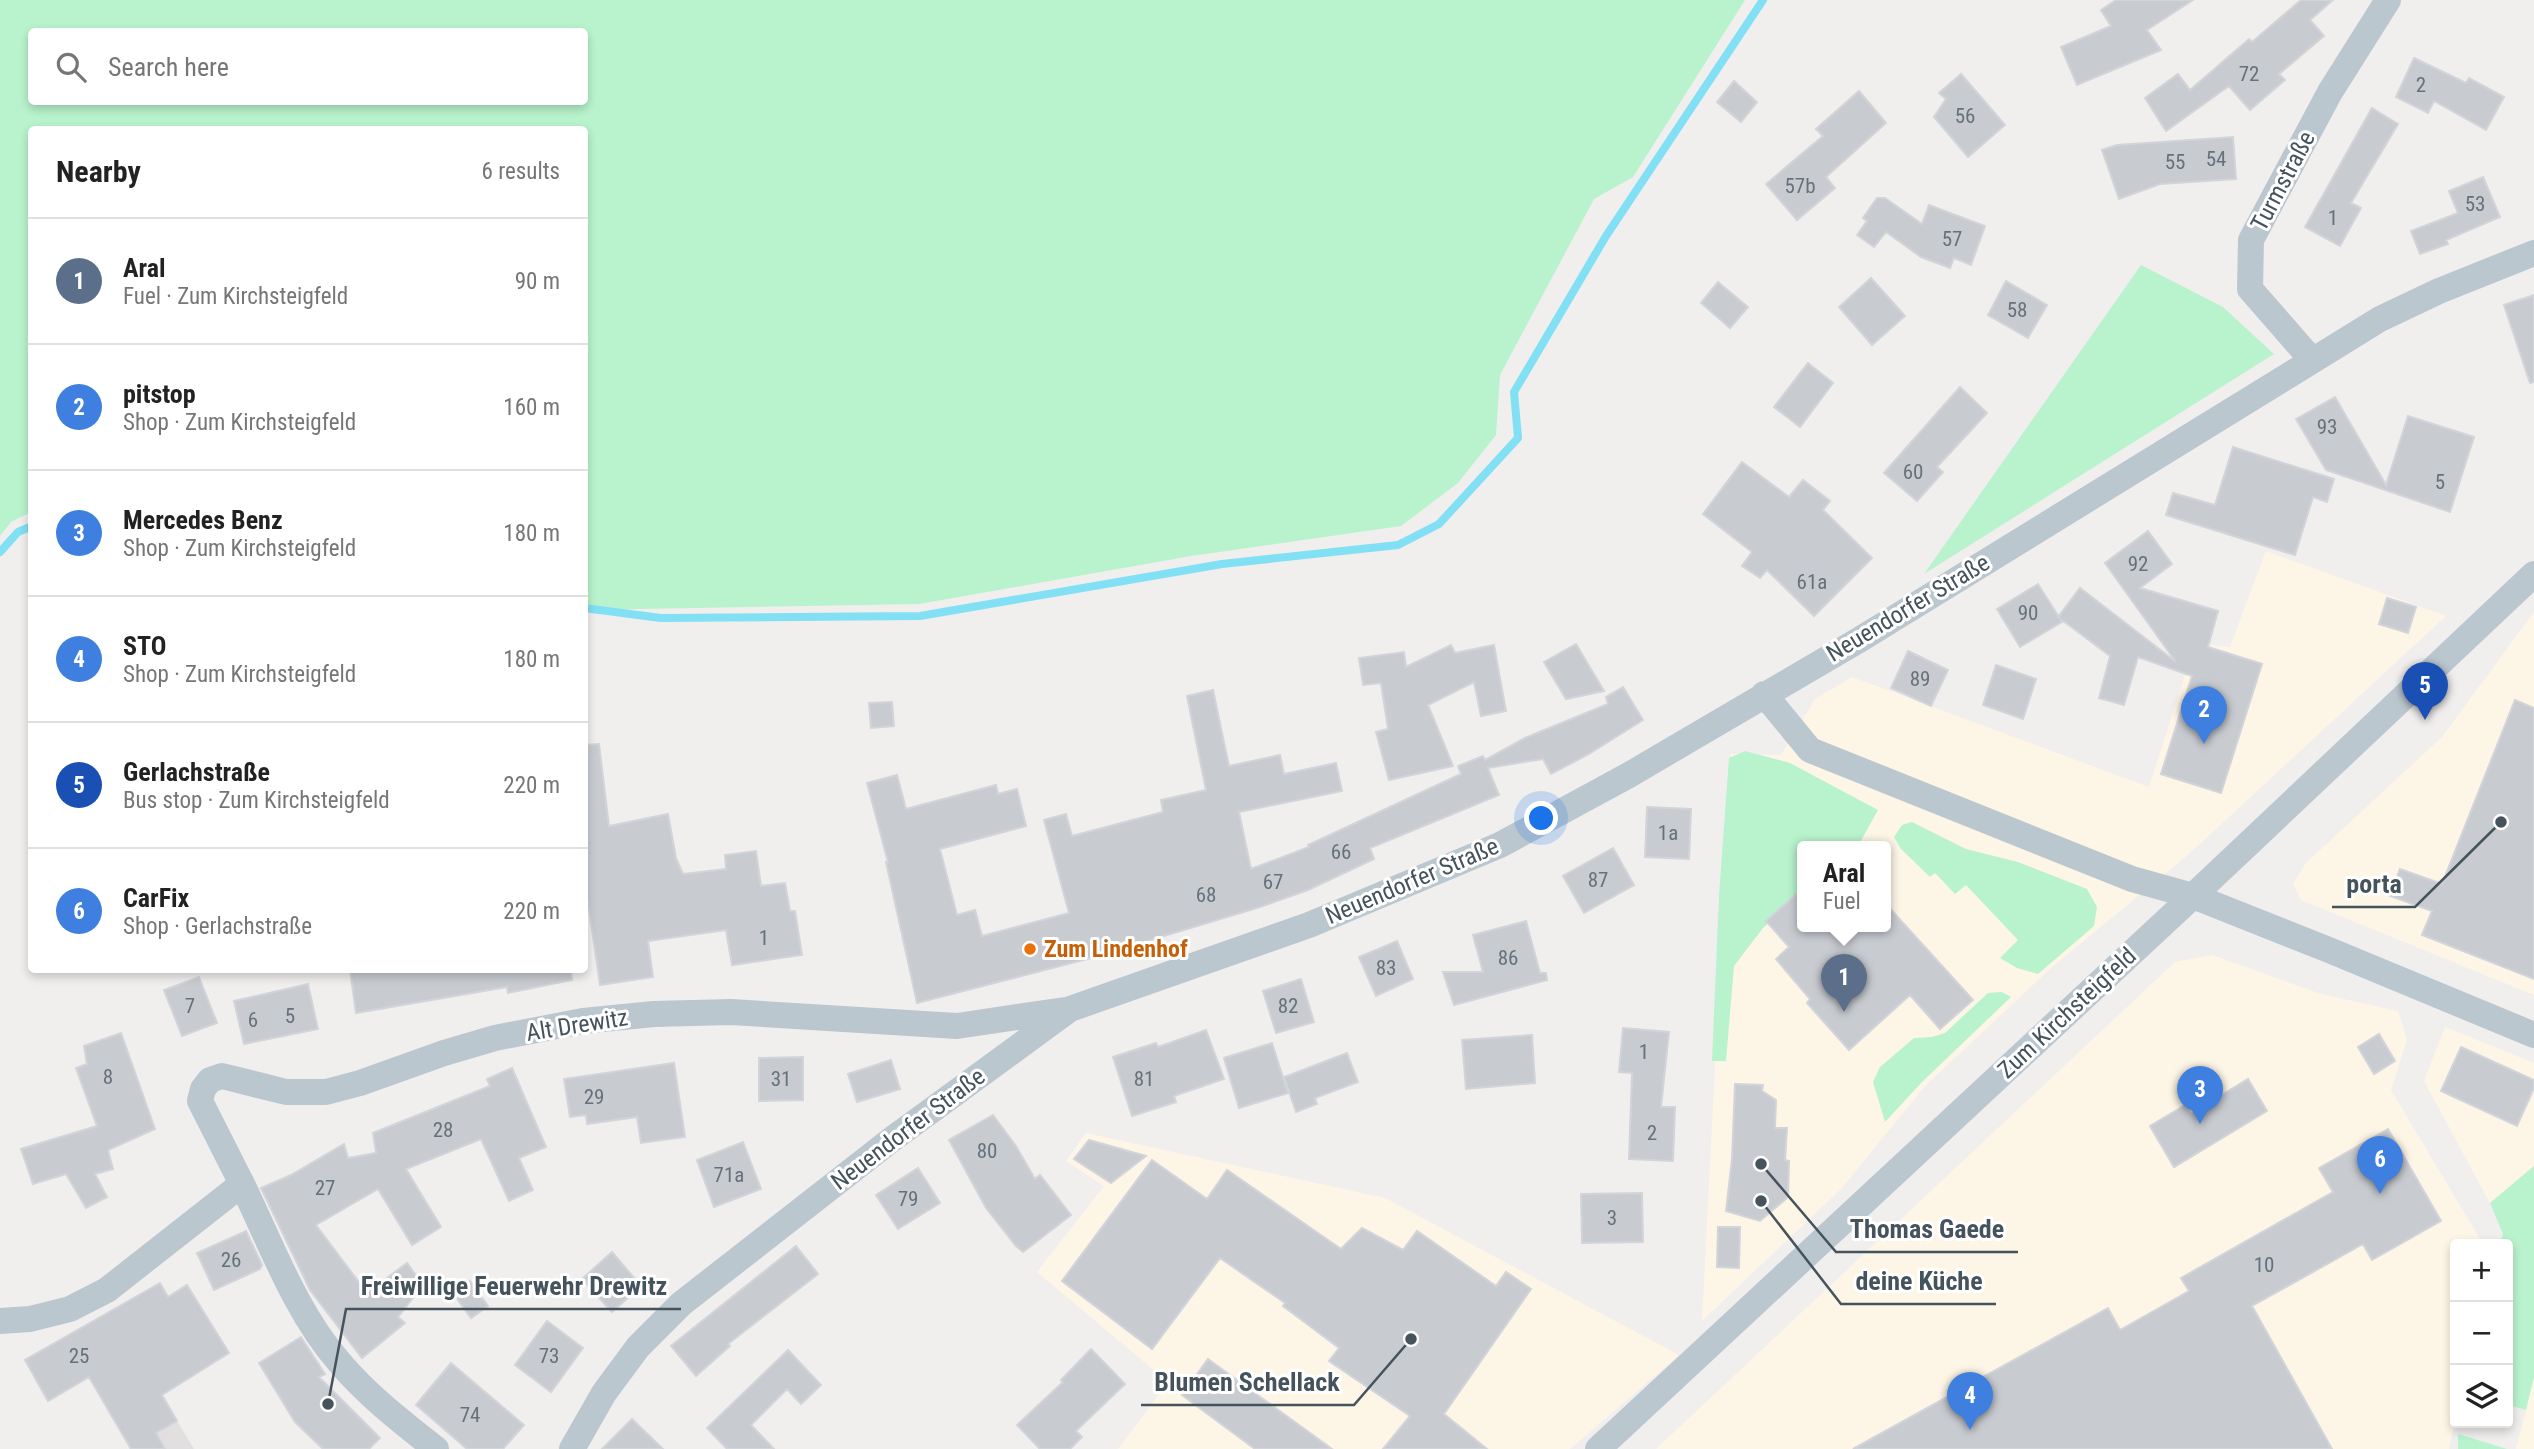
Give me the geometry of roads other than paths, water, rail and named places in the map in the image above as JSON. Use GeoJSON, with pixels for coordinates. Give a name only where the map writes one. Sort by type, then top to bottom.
{"type":"FeatureCollection","features":[{"type":"Feature","properties":{"kind":"street","name":"Turmstraße"},"geometry":{"type":"LineString","coordinates":[[2312,360],[2250,289],[2251,240],[2330,92],[2388,0]]}},
{"type":"Feature","properties":{"kind":"street","name":"Neuendorfer Straße"},"geometry":{"type":"LineString","coordinates":[[572,1449],[604,1393],[624,1365],[681,1304],[891,1140],[1070,1009],[1309,925],[1500,845],[1629,775],[1859,640],[2312,360],[2439,291],[2534,253]]}},
{"type":"Feature","properties":{"kind":"street","name":"Zum Kirchsteigfeld"},"geometry":{"type":"LineString","coordinates":[[1598,1449],[2193,897],[2534,574]]}},
{"type":"Feature","properties":{"kind":"street"},"geometry":{"type":"LineString","coordinates":[[1764,694],[1810,750],[2132,879],[2193,897],[2339,954],[2534,1035]]}},
{"type":"Feature","properties":{"kind":"street","name":"Alt Drewitz"},"geometry":{"type":"LineString","coordinates":[[436,1449],[368,1394],[338,1362],[316,1331],[297,1298],[200,1101],[203,1089],[210,1080],[222,1076],[286,1092],[326,1092],[495,1038],[583,1021],[654,1014],[731,1012],[957,1026],[1070,1009]]}},
{"type":"Feature","properties":{"kind":"street"},"geometry":{"type":"LineString","coordinates":[[0,1321],[30,1319],[70,1309],[107,1290],[242,1184]]}},
{"type":"Feature","properties":{"kind":"waterway"},"geometry":{"type":"LineString","coordinates":[[588,609],[661,618],[920,616],[1222,564],[1398,545],[1439,524],[1518,438],[1514,392],[1606,236],[1763,0]]}},
{"type":"Feature","properties":{"kind":"waterway"},"geometry":{"type":"LineString","coordinates":[[0,552],[18,532],[28,528]]}},
{"type":"Feature","properties":{"kind":"place","name":"Gerlachstraße"},"geometry":{"type":"Point","coordinates":[2425,720]}},
{"type":"Feature","properties":{"kind":"place","name":"pitstop"},"geometry":{"type":"Point","coordinates":[2204,744]}},
{"type":"Feature","properties":{"kind":"place","name":"porta"},"geometry":{"type":"Point","coordinates":[2501,822]}},
{"type":"Feature","properties":{"kind":"place","name":"Zum Lindenhof"},"geometry":{"type":"Point","coordinates":[1030,949]}},
{"type":"Feature","properties":{"kind":"place","name":"Aral"},"geometry":{"type":"Point","coordinates":[1844,1012]}},
{"type":"Feature","properties":{"kind":"place","name":"Mercedes Benz"},"geometry":{"type":"Point","coordinates":[2200,1124]}},
{"type":"Feature","properties":{"kind":"place","name":"Thomas Gaede"},"geometry":{"type":"Point","coordinates":[1761,1164]}},
{"type":"Feature","properties":{"kind":"place","name":"CarFix"},"geometry":{"type":"Point","coordinates":[2380,1194]}},
{"type":"Feature","properties":{"kind":"place","name":"deine Küche"},"geometry":{"type":"Point","coordinates":[1761,1201]}},
{"type":"Feature","properties":{"kind":"place","name":"Blumen Schellack"},"geometry":{"type":"Point","coordinates":[1411,1339]}},
{"type":"Feature","properties":{"kind":"place","name":"Freiwillige Feuerwehr Drewitz"},"geometry":{"type":"Point","coordinates":[328,1404]}},
{"type":"Feature","properties":{"kind":"place","name":"STO"},"geometry":{"type":"Point","coordinates":[1970,1430]}}]}
